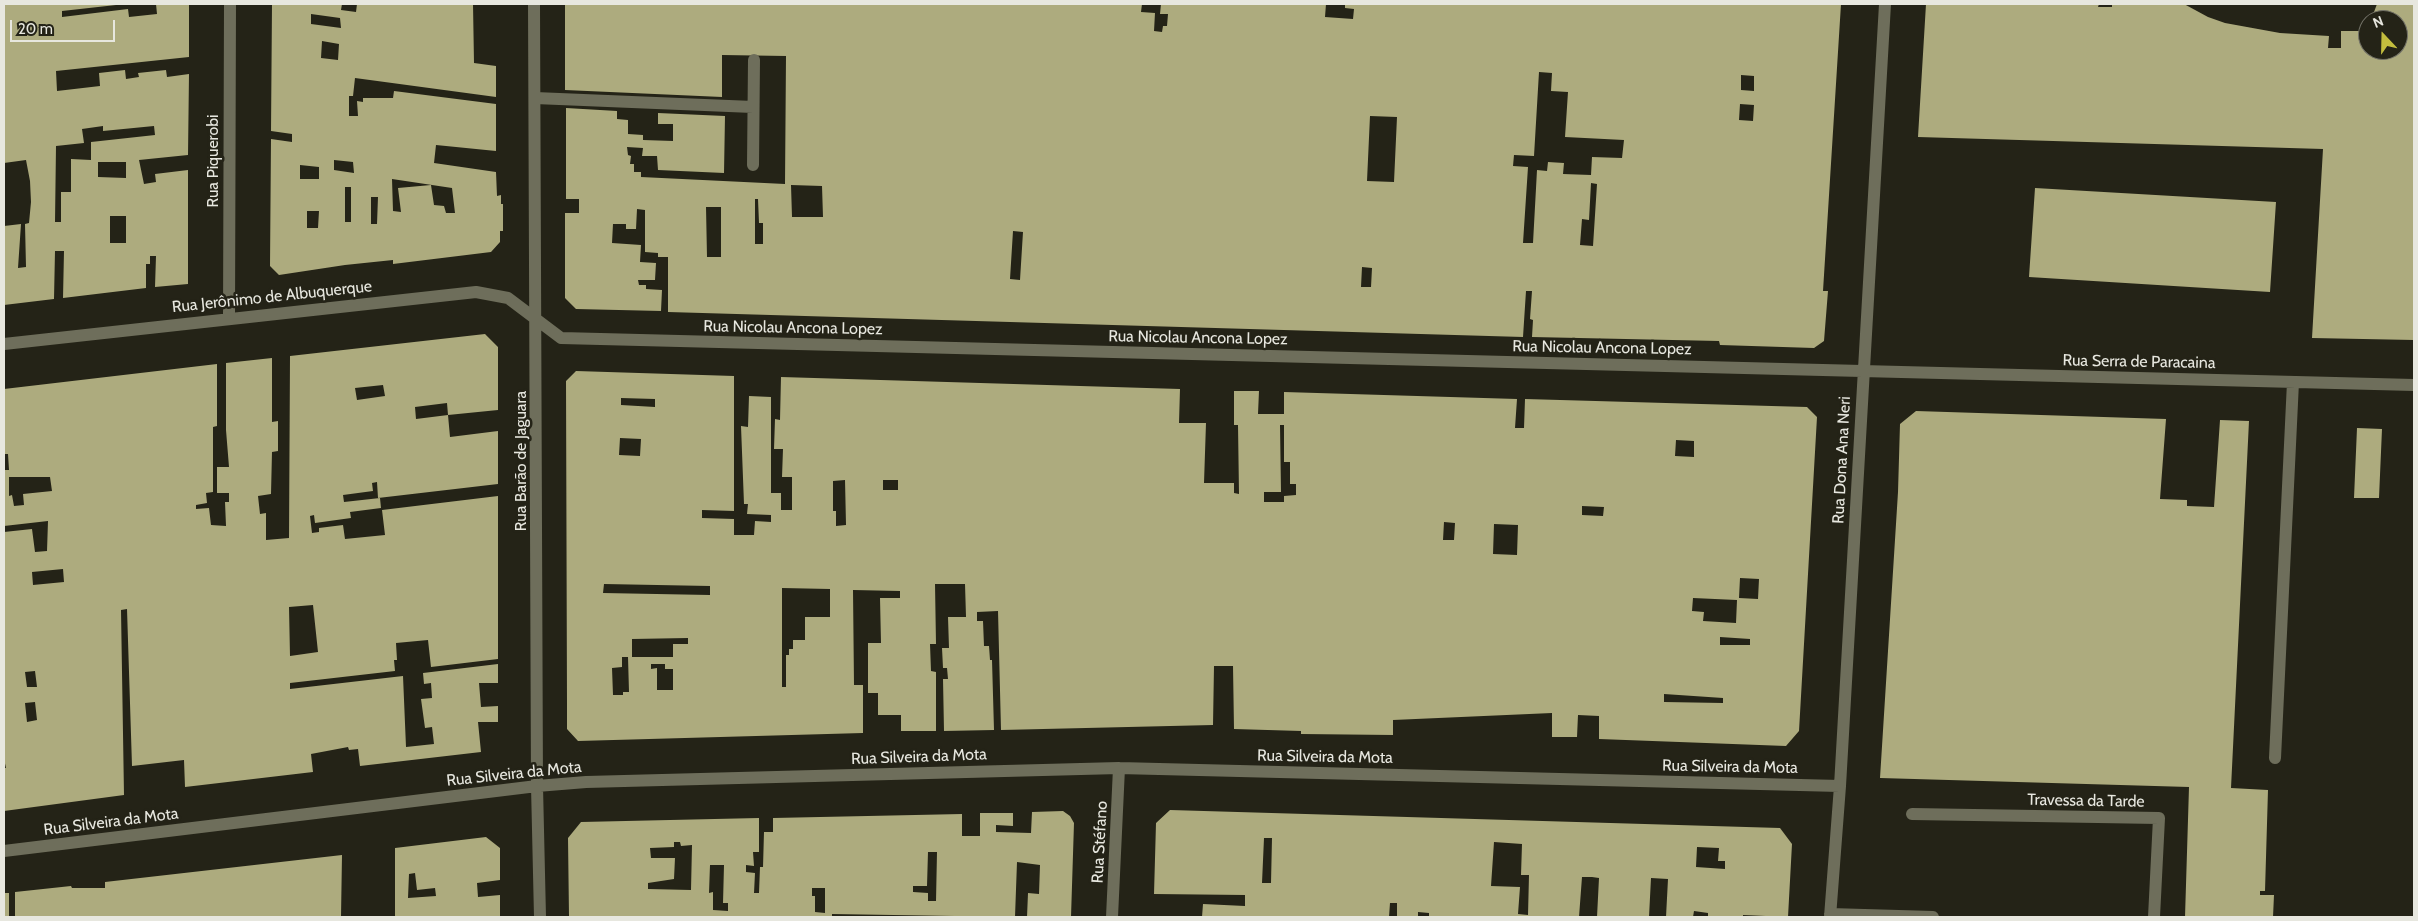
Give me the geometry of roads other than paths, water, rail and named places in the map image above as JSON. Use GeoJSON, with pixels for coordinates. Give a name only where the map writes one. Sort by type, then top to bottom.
{"type":"FeatureCollection","features":[{"type":"Feature","properties":{"kind":"street","name":"Rua Piquerobi"},"geometry":{"type":"LineString","coordinates":[[229,318],[230,4]]}},
{"type":"Feature","properties":{"kind":"street","name":"Rua Barão de Jaguara"},"geometry":{"type":"LineString","coordinates":[[534,4],[540,917]]}},
{"type":"Feature","properties":{"kind":"street","name":"Rua Dona Ana Neri"},"geometry":{"type":"LineString","coordinates":[[1830,916],[1840,786],[1885,4]]}},
{"type":"Feature","properties":{"kind":"street"},"geometry":{"type":"LineString","coordinates":[[752,165],[754,60]]}},
{"type":"Feature","properties":{"kind":"street"},"geometry":{"type":"LineString","coordinates":[[535,98],[753,107]]}},
{"type":"Feature","properties":{"kind":"street","name":"Rua Jerônimo de Albuquerque"},"geometry":{"type":"LineString","coordinates":[[4,344],[476,292],[508,298],[537,320]]}},
{"type":"Feature","properties":{"kind":"street","name":"Rua Nicolau Ancona Lopez"},"geometry":{"type":"LineString","coordinates":[[537,320],[561,338],[1863,371]]}},
{"type":"Feature","properties":{"kind":"street","name":"Rua Serra de Paracaina"},"geometry":{"type":"LineString","coordinates":[[1863,371],[2414,385]]}},
{"type":"Feature","properties":{"kind":"street"},"geometry":{"type":"LineString","coordinates":[[2275,758],[2293,382]]}},
{"type":"Feature","properties":{"kind":"street","name":"Rua Silveira da Mota"},"geometry":{"type":"LineString","coordinates":[[4,851],[538,786],[586,782],[1119,768],[1840,786]]}},
{"type":"Feature","properties":{"kind":"street","name":"Rua Stéfano"},"geometry":{"type":"LineString","coordinates":[[1112,917],[1119,768]]}},
{"type":"Feature","properties":{"kind":"street","name":"Travessa da Tarde"},"geometry":{"type":"LineString","coordinates":[[1912,814],[2159,818],[2154,917]]}},
{"type":"Feature","properties":{"kind":"street"},"geometry":{"type":"LineString","coordinates":[[1830,916],[1932,917]]}}]}
